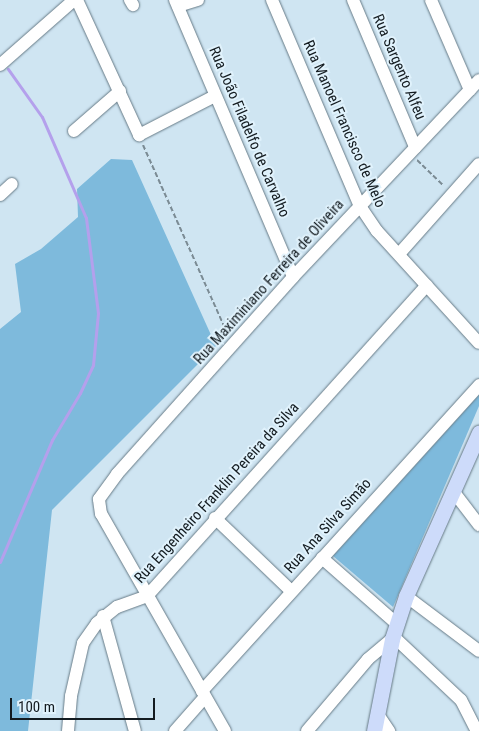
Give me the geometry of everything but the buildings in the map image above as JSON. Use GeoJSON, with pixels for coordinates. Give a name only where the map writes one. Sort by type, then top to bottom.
{"type":"FeatureCollection","features":[{"type":"Feature","properties":{"kind":"main road"},"geometry":{"type":"LineString","coordinates":[[374,731],[394,633],[406,596],[479,433]]}},
{"type":"Feature","properties":{"kind":"street"},"geometry":{"type":"LineString","coordinates":[[0,65],[75,0],[139,134],[215,96]]}},
{"type":"Feature","properties":{"kind":"street"},"geometry":{"type":"LineString","coordinates":[[176,3],[198,0]]}},
{"type":"Feature","properties":{"kind":"street","name":"Rua Manoel Francisco de Melo"},"geometry":{"type":"LineString","coordinates":[[272,0],[360,206],[399,254],[479,343]]}},
{"type":"Feature","properties":{"kind":"street","name":"Rua Sargento Alfeu"},"geometry":{"type":"LineString","coordinates":[[353,0],[413,150]]}},
{"type":"Feature","properties":{"kind":"street"},"geometry":{"type":"LineString","coordinates":[[431,0],[470,90]]}},
{"type":"Feature","properties":{"kind":"street","name":"Rua João Filadelfo de Carvalho"},"geometry":{"type":"LineString","coordinates":[[176,3],[293,277]]}},
{"type":"Feature","properties":{"kind":"street","name":"Rua Maximiniano Ferreira de Oliveira"},"geometry":{"type":"LineString","coordinates":[[147,596],[101,514],[99,499],[103,490],[293,277],[479,80]]}},
{"type":"Feature","properties":{"kind":"street"},"geometry":{"type":"LineString","coordinates":[[74,131],[120,91]]}},
{"type":"Feature","properties":{"kind":"street"},"geometry":{"type":"LineString","coordinates":[[399,254],[479,164]]}},
{"type":"Feature","properties":{"kind":"street"},"geometry":{"type":"LineString","coordinates":[[0,195],[12,184]]}},
{"type":"Feature","properties":{"kind":"street","name":"Rua Engenheiro Franklin Pereira da Silva"},"geometry":{"type":"LineString","coordinates":[[68,731],[71,696],[83,643],[104,616],[147,596],[215,518],[427,286]]}},
{"type":"Feature","properties":{"kind":"street","name":"Rua Ana Silva Simão"},"geometry":{"type":"LineString","coordinates":[[174,731],[291,591],[479,385]]}},
{"type":"Feature","properties":{"kind":"street"},"geometry":{"type":"LineString","coordinates":[[453,491],[479,525]]}},
{"type":"Feature","properties":{"kind":"street"},"geometry":{"type":"LineString","coordinates":[[215,518],[291,591]]}},
{"type":"Feature","properties":{"kind":"street"},"geometry":{"type":"LineString","coordinates":[[322,558],[461,700],[477,731]]}},
{"type":"Feature","properties":{"kind":"street"},"geometry":{"type":"LineString","coordinates":[[147,596],[225,731]]}},
{"type":"Feature","properties":{"kind":"street"},"geometry":{"type":"LineString","coordinates":[[406,596],[479,651]]}},
{"type":"Feature","properties":{"kind":"street"},"geometry":{"type":"LineString","coordinates":[[104,616],[135,731]]}},
{"type":"Feature","properties":{"kind":"street"},"geometry":{"type":"LineString","coordinates":[[307,731],[368,659],[394,633]]}},
{"type":"Feature","properties":{"kind":"street"},"geometry":{"type":"LineString","coordinates":[[377,714],[389,731]]}},
{"type":"Feature","properties":{"kind":"path"},"geometry":{"type":"LineString","coordinates":[[139,134],[233,346]]}},
{"type":"Feature","properties":{"kind":"path"},"geometry":{"type":"LineString","coordinates":[[413,150],[452,193]]}},
{"type":"Feature","properties":{"kind":"shaded area"},"geometry":{"type":"Polygon","coordinates":[[[111,159],[132,160],[216,346],[52,510],[28,731],[0,731],[0,329],[21,312],[15,264],[41,249],[78,217],[77,189],[111,159]]]}},
{"type":"Feature","properties":{"kind":"shaded area"},"geometry":{"type":"Polygon","coordinates":[[[479,395],[479,406],[393,607],[333,556],[479,395]]]}},
{"type":"Feature","properties":{"kind":"waterway"},"geometry":{"type":"LineString","coordinates":[[0,562],[52,440],[80,393],[93,365],[98,313],[86,218],[42,117],[8,69]]}}]}
